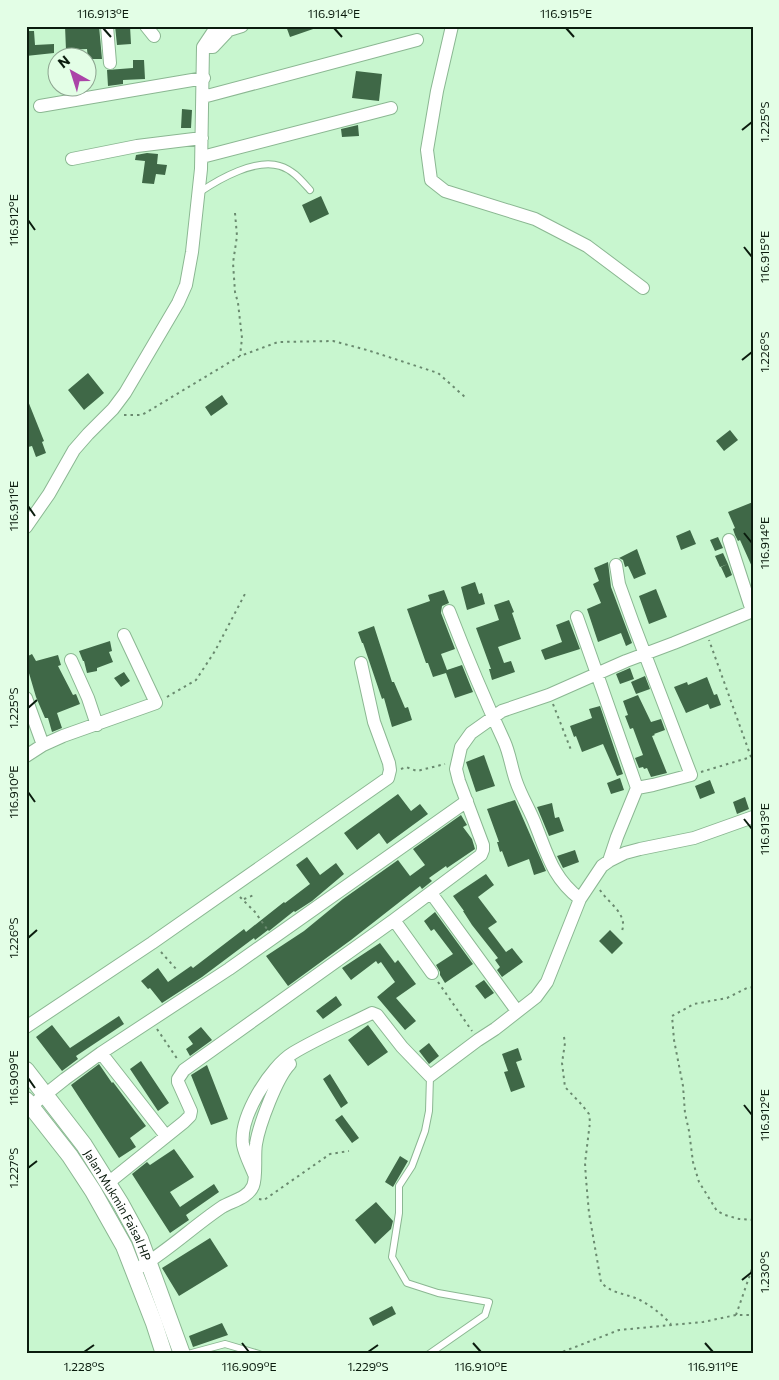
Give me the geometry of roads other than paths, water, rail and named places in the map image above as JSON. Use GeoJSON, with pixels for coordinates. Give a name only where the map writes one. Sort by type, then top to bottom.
{"type":"FeatureCollection","features":[{"type":"Feature","properties":{"kind":"street"},"geometry":{"type":"LineString","coordinates":[[107,26],[110,63]]}},
{"type":"Feature","properties":{"kind":"street"},"geometry":{"type":"LineString","coordinates":[[203,47],[212,48],[229,30],[242,26]]}},
{"type":"Feature","properties":{"kind":"street"},"geometry":{"type":"LineString","coordinates":[[452,26],[426,150],[431,180],[445,191],[535,219],[587,246],[643,288]]}},
{"type":"Feature","properties":{"kind":"street"},"geometry":{"type":"LineString","coordinates":[[26,527],[49,494],[74,450],[113,409],[140,370],[178,303],[186,285],[192,252],[202,157],[203,47],[212,28]]}},
{"type":"Feature","properties":{"kind":"street"},"geometry":{"type":"LineString","coordinates":[[203,97],[417,40]]}},
{"type":"Feature","properties":{"kind":"street"},"geometry":{"type":"LineString","coordinates":[[40,106],[204,78]]}},
{"type":"Feature","properties":{"kind":"street"},"geometry":{"type":"LineString","coordinates":[[202,157],[391,108]]}},
{"type":"Feature","properties":{"kind":"street"},"geometry":{"type":"LineString","coordinates":[[72,159],[137,146],[202,138]]}},
{"type":"Feature","properties":{"kind":"street"},"geometry":{"type":"LineString","coordinates":[[108,1183],[190,1116],[191,1111],[178,1082],[184,1070],[394,920],[481,855],[483,850],[456,769],[461,746],[471,733],[502,711],[549,695],[626,661],[752,611],[729,540]]}},
{"type":"Feature","properties":{"kind":"street"},"geometry":{"type":"LineString","coordinates":[[616,565],[619,584],[691,775],[637,788]]}},
{"type":"Feature","properties":{"kind":"street"},"geometry":{"type":"LineString","coordinates":[[448,611],[511,759],[516,781],[536,825],[548,860],[569,890],[580,900]]}},
{"type":"Feature","properties":{"kind":"street"},"geometry":{"type":"LineString","coordinates":[[577,617],[637,788],[616,837],[609,861]]}},
{"type":"Feature","properties":{"kind":"street"},"geometry":{"type":"LineString","coordinates":[[26,756],[43,745],[156,703],[124,635]]}},
{"type":"Feature","properties":{"kind":"street"},"geometry":{"type":"LineString","coordinates":[[71,660],[88,698],[97,725]]}},
{"type":"Feature","properties":{"kind":"street"},"geometry":{"type":"LineString","coordinates":[[26,1027],[152,943],[388,778],[389,763],[374,722],[361,662]]}},
{"type":"Feature","properties":{"kind":"street"},"geometry":{"type":"LineString","coordinates":[[26,698],[43,745]]}},
{"type":"Feature","properties":{"kind":"street"},"geometry":{"type":"LineString","coordinates":[[29,1103],[45,1095],[101,1053],[229,969],[467,801]]}},
{"type":"Feature","properties":{"kind":"street"},"geometry":{"type":"LineString","coordinates":[[134,1271],[224,1206],[244,1196],[250,1190],[254,1184],[254,1174],[243,1143],[245,1123],[265,1084],[278,1066],[292,1054],[372,1012],[377,1015],[402,1047],[430,1076],[496,1029],[536,997],[547,982],[580,900],[602,866],[625,853],[640,848],[694,838],[753,817]]}},
{"type":"Feature","properties":{"kind":"street"},"geometry":{"type":"LineString","coordinates":[[431,893],[518,1011]]}},
{"type":"Feature","properties":{"kind":"street"},"geometry":{"type":"LineString","coordinates":[[394,920],[432,973]]}},
{"type":"Feature","properties":{"kind":"street"},"geometry":{"type":"LineString","coordinates":[[101,1053],[166,1136]]}},
{"type":"Feature","properties":{"kind":"street","name":"Jalan Mukmin Faisal HP"},"geometry":{"type":"LineString","coordinates":[[26,1070],[84,1145],[140,1239],[182,1354]]}},
{"type":"Feature","properties":{"kind":"street","name":"Jalan Mukmin Faisal HP"},"geometry":{"type":"LineString","coordinates":[[29,1103],[70,1156],[93,1191],[124,1246],[164,1354]]}},
{"type":"Feature","properties":{"kind":"lane"},"geometry":{"type":"LineString","coordinates":[[199,193],[231,175],[266,163],[280,166],[295,174],[310,190]]}},
{"type":"Feature","properties":{"kind":"lane"},"geometry":{"type":"LineString","coordinates":[[428,1354],[485,1315],[489,1302],[438,1294],[407,1283],[392,1257],[399,1213],[399,1186],[412,1166],[424,1131],[429,1111],[430,1076]]}},
{"type":"Feature","properties":{"kind":"lane"},"geometry":{"type":"LineString","coordinates":[[188,1354],[225,1344],[259,1354]]}}]}
